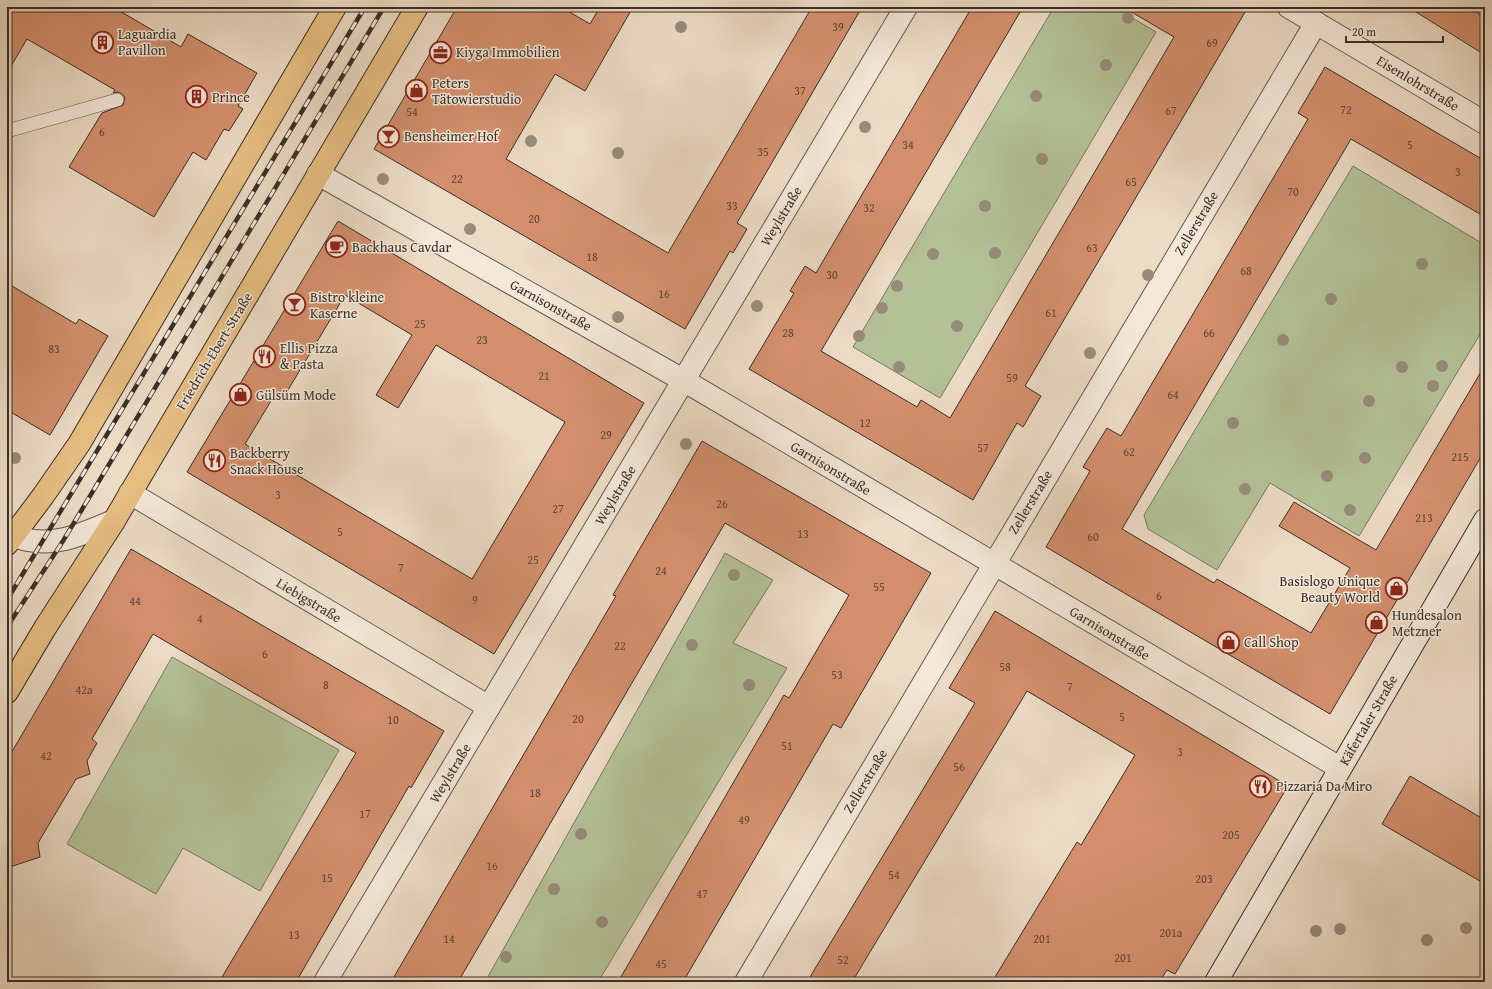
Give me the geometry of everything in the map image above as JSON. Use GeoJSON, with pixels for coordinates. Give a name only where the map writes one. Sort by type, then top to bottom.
{"type":"FeatureCollection","features":[{"type":"Feature","properties":{"kind":"main road"},"geometry":{"type":"LineString","coordinates":[[9,538],[43,496],[79,444],[335,7]]}},
{"type":"Feature","properties":{"kind":"main road","name":"Friedrich-Ebert-Straße"},"geometry":{"type":"LineString","coordinates":[[7,692],[45,628],[114,521],[138,498],[318,174],[417,7]]}},
{"type":"Feature","properties":{"kind":"street","name":"Weylstraße"},"geometry":{"type":"LineString","coordinates":[[325,982],[906,7]]}},
{"type":"Feature","properties":{"kind":"street","name":"Eisenlohrstraße"},"geometry":{"type":"LineString","coordinates":[[1289,7],[1485,123]]}},
{"type":"Feature","properties":{"kind":"street","name":"Zellerstraße"},"geometry":{"type":"LineString","coordinates":[[746,982],[1316,22]]}},
{"type":"Feature","properties":{"kind":"street","name":"Garnisonstraße"},"geometry":{"type":"LineString","coordinates":[[318,174],[684,380],[1340,768]]}},
{"type":"Feature","properties":{"kind":"street","name":"Liebigstraße"},"geometry":{"type":"LineString","coordinates":[[138,498],[489,707]]}},
{"type":"Feature","properties":{"kind":"street","name":"Käfertaler Straße"},"geometry":{"type":"LineString","coordinates":[[1216,982],[1485,520]]}},
{"type":"Feature","properties":{"kind":"street"},"geometry":{"type":"LineString","coordinates":[[9,538],[43,543],[63,541],[114,521]]}},
{"type":"Feature","properties":{"kind":"lane"},"geometry":{"type":"LineString","coordinates":[[7,131],[118,100]]}},
{"type":"Feature","properties":{"kind":"green space"},"geometry":{"type":"Polygon","coordinates":[[[1054,7],[1114,7],[1156,32],[940,398],[853,347],[1054,7]]]}},
{"type":"Feature","properties":{"kind":"green space"},"geometry":{"type":"Polygon","coordinates":[[[1353,166],[1485,245],[1485,326],[1359,536],[1270,483],[1217,570],[1148,529],[1144,515],[1353,166]]]}},
{"type":"Feature","properties":{"kind":"green space"},"geometry":{"type":"Polygon","coordinates":[[[725,553],[773,580],[733,643],[787,668],[598,982],[485,982],[725,553]]]}},
{"type":"Feature","properties":{"kind":"green space"},"geometry":{"type":"Polygon","coordinates":[[[172,657],[339,750],[260,891],[183,848],[156,894],[67,844],[172,657]]]}},
{"type":"Feature","properties":{"kind":"building"},"geometry":{"type":"Polygon","coordinates":[[[7,7],[113,7],[181,47],[188,34],[257,73],[238,106],[243,109],[229,131],[224,129],[206,160],[193,152],[154,217],[69,167],[102,113],[123,105],[125,98],[123,95],[119,92],[113,93],[115,90],[27,39],[7,73],[7,7]]]}},
{"type":"Feature","properties":{"kind":"building"},"geometry":{"type":"Polygon","coordinates":[[[457,7],[561,7],[590,24],[600,7],[633,7],[585,91],[555,74],[506,159],[668,253],[812,7],[862,7],[737,223],[747,229],[733,253],[730,251],[685,329],[374,149],[457,7]]]}},
{"type":"Feature","properties":{"kind":"building"},"geometry":{"type":"Polygon","coordinates":[[[972,7],[1023,7],[821,351],[917,407],[921,400],[950,418],[1174,37],[1123,7],[1248,7],[1025,386],[1041,396],[1023,427],[1017,423],[973,500],[749,369],[794,293],[790,291],[805,266],[816,273],[972,7]]]}},
{"type":"Feature","properties":{"kind":"building"},"geometry":{"type":"Polygon","coordinates":[[[1408,7],[1468,7],[1485,17],[1485,55],[1408,7]]]}},
{"type":"Feature","properties":{"kind":"building"},"geometry":{"type":"Polygon","coordinates":[[[1325,67],[1485,161],[1485,217],[1351,139],[1122,529],[1214,583],[1217,579],[1311,633],[1350,568],[1279,526],[1294,502],[1376,550],[1485,365],[1485,450],[1330,714],[1046,547],[1090,471],[1083,467],[1107,428],[1121,436],[1308,119],[1298,113],[1325,67]]]}},
{"type":"Feature","properties":{"kind":"building"},"geometry":{"type":"Polygon","coordinates":[[[338,221],[644,403],[494,654],[187,472],[338,221]],[[345,295],[282,400],[274,396],[245,444],[472,579],[565,422],[436,345],[398,408],[376,395],[412,335],[345,295]]]}},
{"type":"Feature","properties":{"kind":"building"},"geometry":{"type":"Polygon","coordinates":[[[7,283],[76,324],[79,319],[108,336],[50,435],[7,410],[7,283]]]}},
{"type":"Feature","properties":{"kind":"building"},"geometry":{"type":"Polygon","coordinates":[[[702,441],[931,573],[841,728],[833,724],[683,982],[618,982],[784,695],[789,698],[849,595],[725,523],[458,982],[391,982],[616,596],[613,595],[702,441]]]}},
{"type":"Feature","properties":{"kind":"building"},"geometry":{"type":"Polygon","coordinates":[[[131,549],[444,731],[411,788],[409,786],[296,982],[219,982],[356,753],[153,634],[92,739],[97,743],[87,761],[90,774],[76,779],[38,843],[40,857],[7,868],[7,760],[131,549]]]}},
{"type":"Feature","properties":{"kind":"building"},"geometry":{"type":"Polygon","coordinates":[[[995,611],[1288,786],[1175,974],[1167,970],[1159,982],[992,982],[1077,842],[1081,845],[1135,755],[1027,691],[852,982],[807,982],[975,703],[949,688],[995,611]]]}},
{"type":"Feature","properties":{"kind":"building"},"geometry":{"type":"Polygon","coordinates":[[[1410,776],[1485,820],[1485,884],[1382,824],[1410,776]]]}},
{"type":"Feature","properties":{"kind":"railway"},"geometry":{"type":"LineString","coordinates":[[7,600],[365,7]]}},
{"type":"Feature","properties":{"kind":"railway"},"geometry":{"type":"LineString","coordinates":[[7,627],[63,541],[384,7]]}},
{"type":"Feature","properties":{"kind":"place","name":"Laguardia Pavillon"},"geometry":{"type":"Point","coordinates":[103,42]}},
{"type":"Feature","properties":{"kind":"place","name":"Kiyga Immobilien"},"geometry":{"type":"Point","coordinates":[440,52]}},
{"type":"Feature","properties":{"kind":"place","name":"Peters Tätowierstudio"},"geometry":{"type":"Point","coordinates":[417,91]}},
{"type":"Feature","properties":{"kind":"place","name":"Prince"},"geometry":{"type":"Point","coordinates":[197,97]}},
{"type":"Feature","properties":{"kind":"place","name":"Bensheimer Hof"},"geometry":{"type":"Point","coordinates":[389,136]}},
{"type":"Feature","properties":{"kind":"place","name":"Backhaus Cavdar"},"geometry":{"type":"Point","coordinates":[336,247]}},
{"type":"Feature","properties":{"kind":"place","name":"Bistro kleine Kaserne"},"geometry":{"type":"Point","coordinates":[295,305]}},
{"type":"Feature","properties":{"kind":"place","name":"Ellis Pizza & Pasta"},"geometry":{"type":"Point","coordinates":[265,356]}},
{"type":"Feature","properties":{"kind":"place","name":"Gülsüm Mode"},"geometry":{"type":"Point","coordinates":[241,395]}},
{"type":"Feature","properties":{"kind":"place","name":"Backberry Snack House"},"geometry":{"type":"Point","coordinates":[214,461]}},
{"type":"Feature","properties":{"kind":"place","name":"Basislogo Unique Beauty World"},"geometry":{"type":"Point","coordinates":[1396,589]}},
{"type":"Feature","properties":{"kind":"place","name":"Hundesalon Metzner"},"geometry":{"type":"Point","coordinates":[1377,623]}},
{"type":"Feature","properties":{"kind":"place","name":"Call Shop"},"geometry":{"type":"Point","coordinates":[1228,642]}},
{"type":"Feature","properties":{"kind":"place","name":"Pizzaria Da Miro"},"geometry":{"type":"Point","coordinates":[1260,786]}}]}
